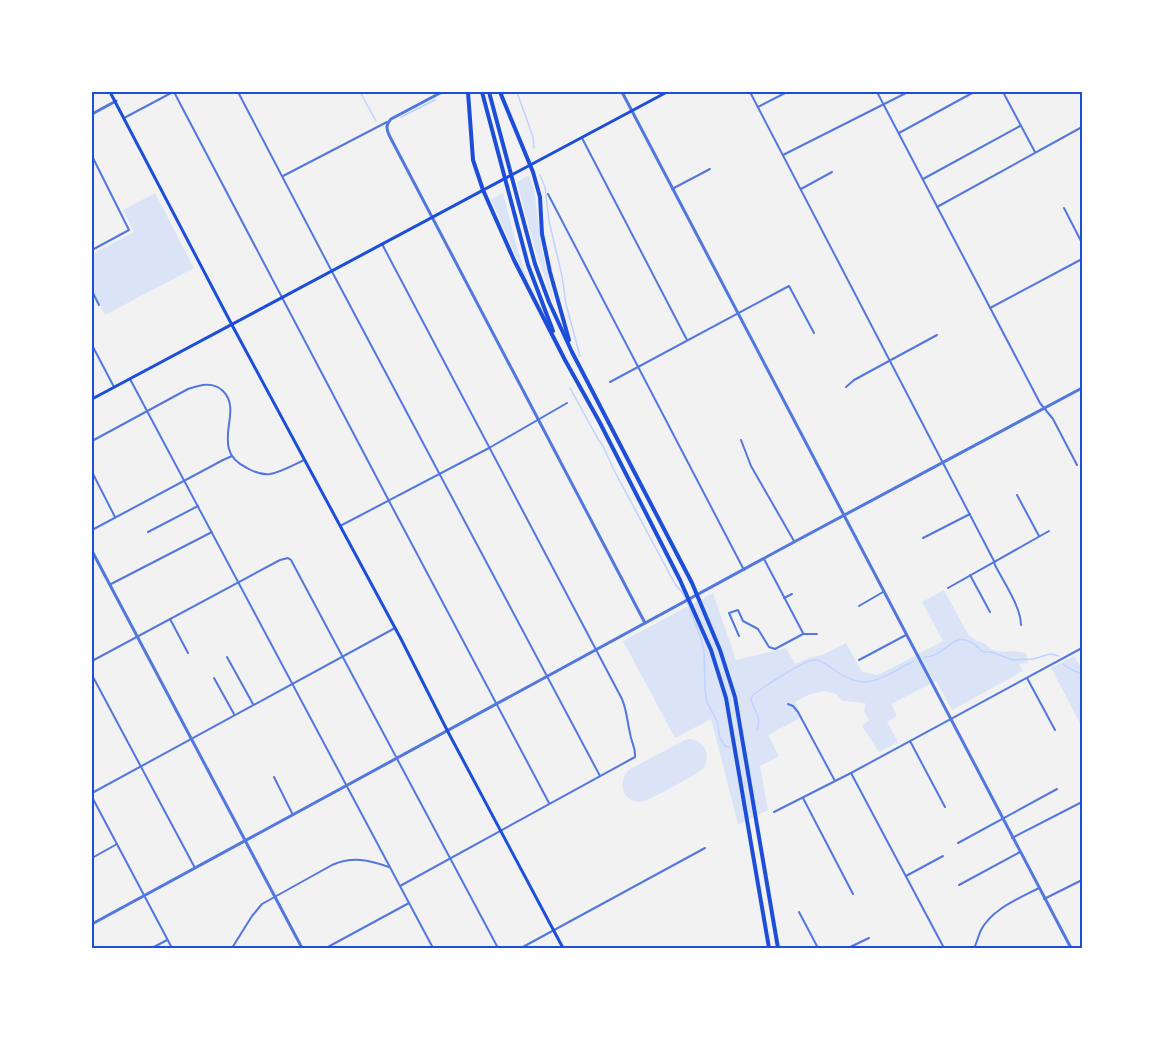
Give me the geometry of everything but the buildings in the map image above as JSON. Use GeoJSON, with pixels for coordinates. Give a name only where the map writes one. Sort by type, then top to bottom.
{"type":"FeatureCollection","features":[{"type":"Feature","properties":{"kind":"highway"},"geometry":{"type":"LineString","coordinates":[[468,92],[473,160],[483,190],[514,260],[680,580],[711,650],[726,698],[768,948]]}},
{"type":"Feature","properties":{"kind":"highway"},"geometry":{"type":"LineString","coordinates":[[482,92],[528,265],[565,360]]}},
{"type":"Feature","properties":{"kind":"highway"},"geometry":{"type":"LineString","coordinates":[[489,92],[535,264],[549,302],[572,352],[692,583],[720,650],[735,697],[780,948]]}},
{"type":"Feature","properties":{"kind":"highway"},"geometry":{"type":"LineString","coordinates":[[500,92],[531,164],[540,196],[542,234],[572,352]]}},
{"type":"Feature","properties":{"kind":"main road"},"geometry":{"type":"LineString","coordinates":[[110,92],[563,948]]}},
{"type":"Feature","properties":{"kind":"main road"},"geometry":{"type":"LineString","coordinates":[[92,399],[667,92]]}},
{"type":"Feature","properties":{"kind":"street"},"geometry":{"type":"LineString","coordinates":[[124,118],[174,92],[550,803]]}},
{"type":"Feature","properties":{"kind":"street"},"geometry":{"type":"LineString","coordinates":[[238,92],[600,776]]}},
{"type":"Feature","properties":{"kind":"street"},"geometry":{"type":"LineString","coordinates":[[283,176],[442,92]]}},
{"type":"Feature","properties":{"kind":"street"},"geometry":{"type":"LineString","coordinates":[[622,92],[1071,948]]}},
{"type":"Feature","properties":{"kind":"street"},"geometry":{"type":"LineString","coordinates":[[750,92],[994,561],[1017,609],[1021,625]]}},
{"type":"Feature","properties":{"kind":"street"},"geometry":{"type":"LineString","coordinates":[[758,107],[787,92]]}},
{"type":"Feature","properties":{"kind":"street"},"geometry":{"type":"LineString","coordinates":[[877,92],[990,308],[1077,465]]}},
{"type":"Feature","properties":{"kind":"street"},"geometry":{"type":"LineString","coordinates":[[783,155],[908,92]]}},
{"type":"Feature","properties":{"kind":"street"},"geometry":{"type":"LineString","coordinates":[[898,133],[974,92]]}},
{"type":"Feature","properties":{"kind":"street"},"geometry":{"type":"LineString","coordinates":[[1002,92],[1035,152]]}},
{"type":"Feature","properties":{"kind":"street"},"geometry":{"type":"LineString","coordinates":[[92,114],[116,101]]}},
{"type":"Feature","properties":{"kind":"street"},"geometry":{"type":"LineString","coordinates":[[388,122],[389,135],[431,218],[645,623]]}},
{"type":"Feature","properties":{"kind":"street"},"geometry":{"type":"LineString","coordinates":[[922,179],[1020,126]]}},
{"type":"Feature","properties":{"kind":"street"},"geometry":{"type":"LineString","coordinates":[[937,207],[1083,127]]}},
{"type":"Feature","properties":{"kind":"street"},"geometry":{"type":"LineString","coordinates":[[581,137],[687,340]]}},
{"type":"Feature","properties":{"kind":"street"},"geometry":{"type":"LineString","coordinates":[[92,156],[129,230],[92,250]]}},
{"type":"Feature","properties":{"kind":"street"},"geometry":{"type":"LineString","coordinates":[[672,189],[710,169]]}},
{"type":"Feature","properties":{"kind":"street"},"geometry":{"type":"LineString","coordinates":[[801,189],[832,172]]}},
{"type":"Feature","properties":{"kind":"street"},"geometry":{"type":"LineString","coordinates":[[549,194],[744,570]]}},
{"type":"Feature","properties":{"kind":"street"},"geometry":{"type":"LineString","coordinates":[[1064,208],[1083,243]]}},
{"type":"Feature","properties":{"kind":"street"},"geometry":{"type":"LineString","coordinates":[[382,244],[626,709],[630,736],[636,754],[635,757],[400,886]]}},
{"type":"Feature","properties":{"kind":"street"},"geometry":{"type":"LineString","coordinates":[[990,308],[1083,259]]}},
{"type":"Feature","properties":{"kind":"street"},"geometry":{"type":"LineString","coordinates":[[610,382],[789,286],[813,333]]}},
{"type":"Feature","properties":{"kind":"street"},"geometry":{"type":"LineString","coordinates":[[92,291],[99,305]]}},
{"type":"Feature","properties":{"kind":"street"},"geometry":{"type":"LineString","coordinates":[[846,387],[854,380],[937,335]]}},
{"type":"Feature","properties":{"kind":"street"},"geometry":{"type":"LineString","coordinates":[[92,345],[114,387]]}},
{"type":"Feature","properties":{"kind":"street"},"geometry":{"type":"LineString","coordinates":[[130,379],[433,948]]}},
{"type":"Feature","properties":{"kind":"street"},"geometry":{"type":"LineString","coordinates":[[92,441],[188,389],[212,384],[228,396],[231,409],[227,432],[229,448],[239,464],[262,474],[269,474],[304,460]]}},
{"type":"Feature","properties":{"kind":"street"},"geometry":{"type":"LineString","coordinates":[[92,924],[546,676],[1083,388]]}},
{"type":"Feature","properties":{"kind":"street"},"geometry":{"type":"LineString","coordinates":[[340,526],[489,448],[567,403]]}},
{"type":"Feature","properties":{"kind":"street"},"geometry":{"type":"LineString","coordinates":[[741,440],[751,466],[794,542]]}},
{"type":"Feature","properties":{"kind":"street"},"geometry":{"type":"LineString","coordinates":[[92,530],[232,456]]}},
{"type":"Feature","properties":{"kind":"street"},"geometry":{"type":"LineString","coordinates":[[92,472],[115,517]]}},
{"type":"Feature","properties":{"kind":"street"},"geometry":{"type":"LineString","coordinates":[[1017,495],[1039,536]]}},
{"type":"Feature","properties":{"kind":"street"},"geometry":{"type":"LineString","coordinates":[[148,532],[198,506]]}},
{"type":"Feature","properties":{"kind":"street"},"geometry":{"type":"LineString","coordinates":[[923,538],[970,514]]}},
{"type":"Feature","properties":{"kind":"street"},"geometry":{"type":"LineString","coordinates":[[948,588],[1049,531]]}},
{"type":"Feature","properties":{"kind":"street"},"geometry":{"type":"LineString","coordinates":[[110,585],[212,532]]}},
{"type":"Feature","properties":{"kind":"street"},"geometry":{"type":"LineString","coordinates":[[92,551],[302,948]]}},
{"type":"Feature","properties":{"kind":"street"},"geometry":{"type":"LineString","coordinates":[[92,661],[238,582],[288,558],[293,562],[498,948]]}},
{"type":"Feature","properties":{"kind":"street"},"geometry":{"type":"LineString","coordinates":[[764,559],[803,634]]}},
{"type":"Feature","properties":{"kind":"street"},"geometry":{"type":"LineString","coordinates":[[970,575],[990,612]]}},
{"type":"Feature","properties":{"kind":"street"},"geometry":{"type":"LineString","coordinates":[[859,606],[883,592]]}},
{"type":"Feature","properties":{"kind":"street"},"geometry":{"type":"LineString","coordinates":[[784,598],[792,594]]}},
{"type":"Feature","properties":{"kind":"street"},"geometry":{"type":"LineString","coordinates":[[739,636],[729,613],[738,610],[743,621],[758,630],[769,647],[775,649],[803,634],[817,634]]}},
{"type":"Feature","properties":{"kind":"street"},"geometry":{"type":"LineString","coordinates":[[170,620],[188,653]]}},
{"type":"Feature","properties":{"kind":"street"},"geometry":{"type":"LineString","coordinates":[[92,793],[395,628]]}},
{"type":"Feature","properties":{"kind":"street"},"geometry":{"type":"LineString","coordinates":[[859,660],[906,635]]}},
{"type":"Feature","properties":{"kind":"street"},"geometry":{"type":"LineString","coordinates":[[774,812],[1083,648]]}},
{"type":"Feature","properties":{"kind":"street"},"geometry":{"type":"LineString","coordinates":[[227,657],[253,704]]}},
{"type":"Feature","properties":{"kind":"street"},"geometry":{"type":"LineString","coordinates":[[92,675],[195,868]]}},
{"type":"Feature","properties":{"kind":"street"},"geometry":{"type":"LineString","coordinates":[[214,678],[234,714]]}},
{"type":"Feature","properties":{"kind":"street"},"geometry":{"type":"LineString","coordinates":[[1027,678],[1055,730]]}},
{"type":"Feature","properties":{"kind":"street"},"geometry":{"type":"LineString","coordinates":[[788,704],[798,712],[835,781]]}},
{"type":"Feature","properties":{"kind":"street"},"geometry":{"type":"LineString","coordinates":[[910,741],[945,807]]}},
{"type":"Feature","properties":{"kind":"street"},"geometry":{"type":"LineString","coordinates":[[851,773],[944,948]]}},
{"type":"Feature","properties":{"kind":"street"},"geometry":{"type":"LineString","coordinates":[[274,777],[293,815]]}},
{"type":"Feature","properties":{"kind":"street"},"geometry":{"type":"LineString","coordinates":[[958,843],[1057,789]]}},
{"type":"Feature","properties":{"kind":"street"},"geometry":{"type":"LineString","coordinates":[[92,797],[172,948]]}},
{"type":"Feature","properties":{"kind":"street"},"geometry":{"type":"LineString","coordinates":[[803,798],[854,894]]}},
{"type":"Feature","properties":{"kind":"street"},"geometry":{"type":"LineString","coordinates":[[1012,838],[1080,803]]}},
{"type":"Feature","properties":{"kind":"street"},"geometry":{"type":"LineString","coordinates":[[92,858],[117,844]]}},
{"type":"Feature","properties":{"kind":"street"},"geometry":{"type":"LineString","coordinates":[[521,948],[705,848]]}},
{"type":"Feature","properties":{"kind":"street"},"geometry":{"type":"LineString","coordinates":[[959,885],[1020,852]]}},
{"type":"Feature","properties":{"kind":"street"},"geometry":{"type":"LineString","coordinates":[[906,876],[943,856]]}},
{"type":"Feature","properties":{"kind":"street"},"geometry":{"type":"LineString","coordinates":[[232,948],[258,908],[275,896],[341,861],[363,859],[389,867]]}},
{"type":"Feature","properties":{"kind":"street"},"geometry":{"type":"LineString","coordinates":[[1044,899],[1083,880]]}},
{"type":"Feature","properties":{"kind":"street"},"geometry":{"type":"LineString","coordinates":[[974,948],[981,930],[996,912],[1039,888]]}},
{"type":"Feature","properties":{"kind":"street"},"geometry":{"type":"LineString","coordinates":[[326,948],[408,903]]}},
{"type":"Feature","properties":{"kind":"street"},"geometry":{"type":"LineString","coordinates":[[799,912],[818,948]]}},
{"type":"Feature","properties":{"kind":"street"},"geometry":{"type":"LineString","coordinates":[[849,948],[869,938]]}},
{"type":"Feature","properties":{"kind":"street"},"geometry":{"type":"LineString","coordinates":[[152,948],[167,940]]}},
{"type":"Feature","properties":{"kind":"shaded area"},"geometry":{"type":"Polygon","coordinates":[[[529,175],[534,189],[542,249],[554,304],[535,249],[517,182],[529,175]]]}},
{"type":"Feature","properties":{"kind":"shaded area"},"geometry":{"type":"Polygon","coordinates":[[[155,193],[194,268],[105,315],[92,289],[92,254],[134,232],[123,210],[155,193]]]}},
{"type":"Feature","properties":{"kind":"shaded area"},"geometry":{"type":"Polygon","coordinates":[[[503,193],[528,281],[527,282],[491,199],[503,193]]]}},
{"type":"Feature","properties":{"kind":"shaded area"},"geometry":{"type":"Polygon","coordinates":[[[944,590],[969,636],[1001,652],[1026,653],[1028,663],[1019,664],[1023,671],[952,710],[936,681],[891,704],[897,716],[887,722],[898,742],[879,752],[862,726],[869,720],[864,712],[865,703],[843,701],[836,694],[825,691],[810,694],[795,702],[802,717],[768,735],[779,756],[760,766],[768,810],[738,825],[711,719],[675,738],[623,641],[713,593],[736,660],[786,648],[795,664],[822,655],[846,643],[862,672],[878,675],[943,641],[922,602],[944,590]]]}},
{"type":"Feature","properties":{"kind":"shaded area"},"geometry":{"type":"Polygon","coordinates":[[[1074,656],[1082,668],[1082,727],[1051,668],[1074,656]]]}},
{"type":"Feature","properties":{"kind":"shaded area"},"geometry":{"type":"Polygon","coordinates":[[[687,739],[698,742],[705,748],[707,758],[703,769],[646,801],[634,801],[625,795],[623,779],[630,769],[687,739]]]}},
{"type":"Feature","properties":{"kind":"waterway"},"geometry":{"type":"LineString","coordinates":[[360,92],[376,121]]}},
{"type":"Feature","properties":{"kind":"waterway"},"geometry":{"type":"LineString","coordinates":[[517,92],[533,137],[534,148]]}},
{"type":"Feature","properties":{"kind":"waterway"},"geometry":{"type":"LineString","coordinates":[[401,117],[435,100]]}},
{"type":"Feature","properties":{"kind":"waterway"},"geometry":{"type":"LineString","coordinates":[[540,175],[545,187],[549,221],[566,304],[580,356]]}},
{"type":"Feature","properties":{"kind":"waterway"},"geometry":{"type":"LineString","coordinates":[[570,388],[689,606],[704,650],[707,702],[717,721],[720,738],[725,746],[729,747]]}},
{"type":"Feature","properties":{"kind":"waterway"},"geometry":{"type":"LineString","coordinates":[[924,657],[933,656],[958,640],[973,643],[983,652],[991,652],[1013,660],[1033,659],[1050,654],[1059,656]]}},
{"type":"Feature","properties":{"kind":"waterway"},"geometry":{"type":"LineString","coordinates":[[757,730],[759,722],[751,699],[753,695],[804,663],[817,660],[843,675],[863,682],[883,677],[914,661]]}},
{"type":"Feature","properties":{"kind":"waterway"},"geometry":{"type":"LineString","coordinates":[[1063,664],[1082,674]]}}]}
